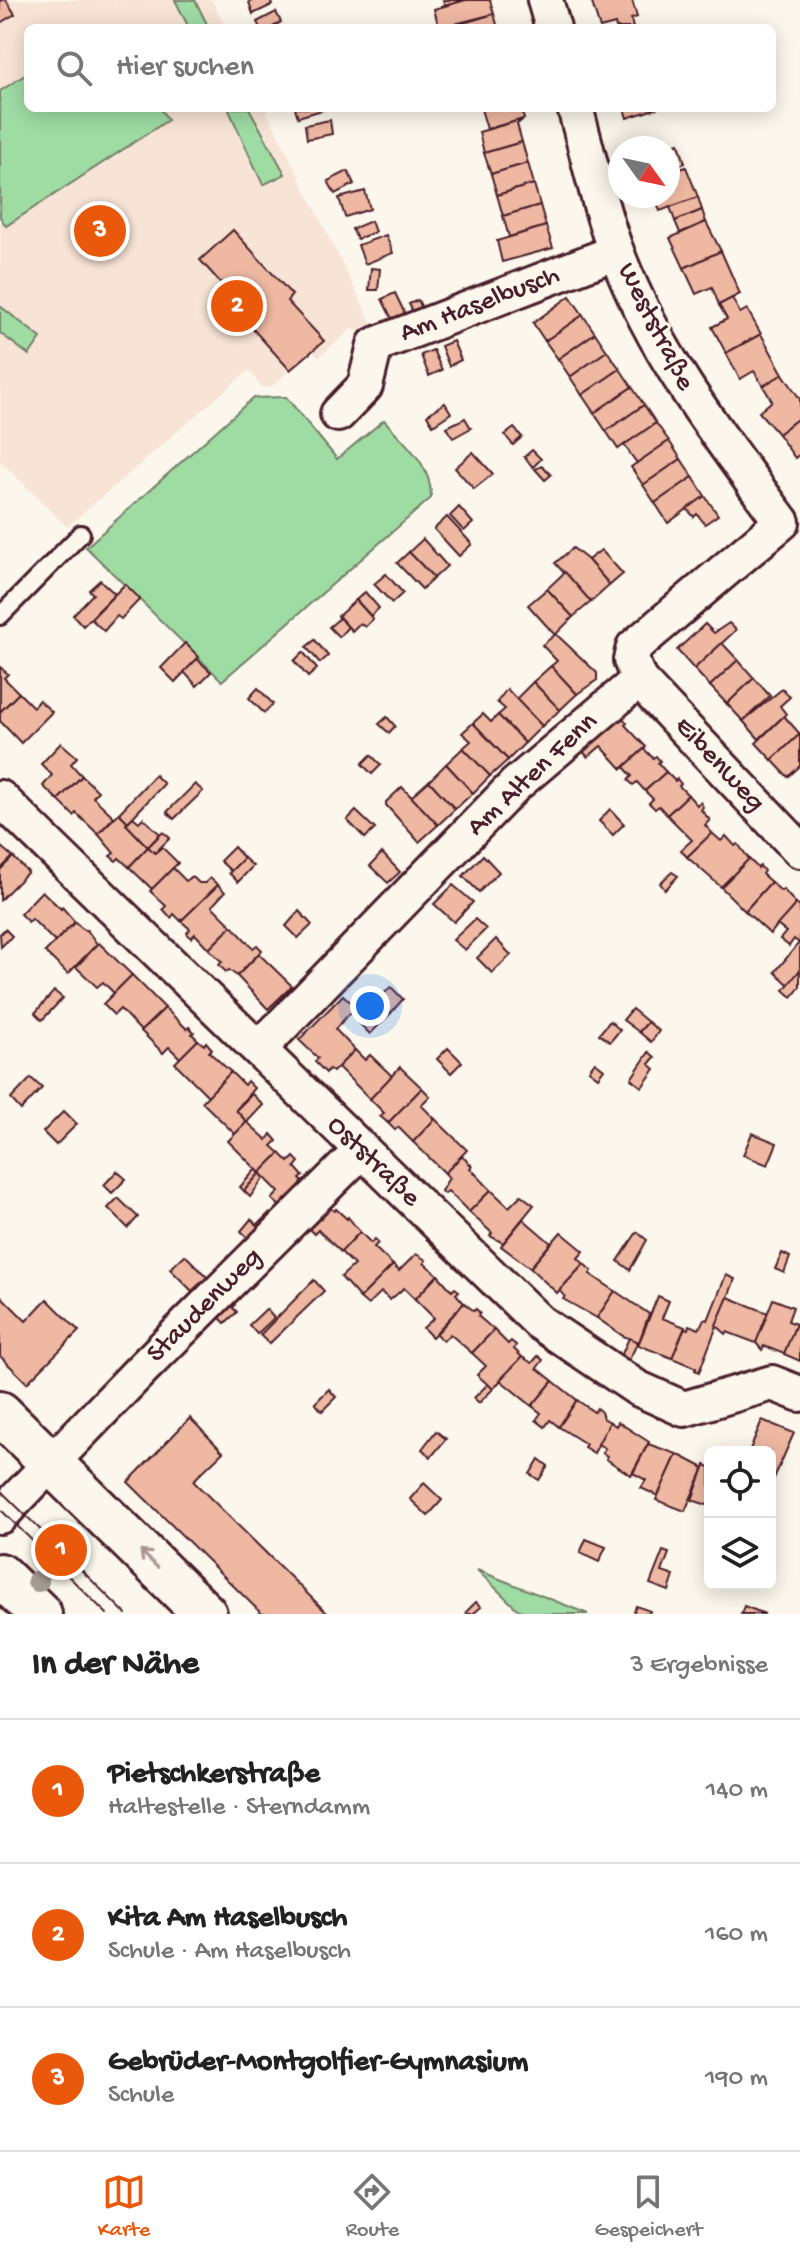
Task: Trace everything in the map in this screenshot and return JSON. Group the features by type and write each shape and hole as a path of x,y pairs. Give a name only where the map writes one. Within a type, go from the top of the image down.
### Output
{"street":[{"path":"545,0 552,24"},
{"name":"Weststraße","path":"576,112 616,252 646,322 699,411 791,521"},
{"name":"Am Haselbusch","path":"338,414 365,386 375,345 616,252"},
{"path":"639,680 631,660 634,647 791,521"},
{"name":"Eibenweg","path":"639,680 800,850"},
{"name":"Am Alten Fenn","path":"259,1049 515,785 639,680"},
{"name":"Oststraße","path":"0,798 539,1322 637,1388 684,1409 772,1383 800,1394"},
{"name":"Staudenweg","path":"0,1516 361,1151"},
{"path":"0,1413 205,1614"},
{"path":"0,1575 40,1614"}],"lane":[{"path":"0,616 81,534"}],"shaded area":[{"path":"0,0 212,0 224,24 24,24 24,112 267,112 376,332 368,334 351,329 319,357 312,351 271,387 261,387 249,370 67,527 0,461"}],"green space":[{"path":"175,0 195,0 207,24 187,24"},
{"path":"24,76 24,112 163,112 168,120 6,226 0,217 0,91"},
{"path":"230,112 251,112 285,174 263,185"},
{"path":"0,306 41,338 29,355 0,333"},
{"path":"286,397 337,459 384,420 422,465 431,498 222,681 86,547 253,398"},
{"path":"477,1570 588,1614 529,1614 517,1609"}],"building":[{"path":"0,0 6,0 15,14 0,23"},
{"path":"270,0 272,5 253,14 249,2"},
{"path":"443,0 466,0 445,6"},
{"path":"466,0 490,0 494,14 455,24 438,24 434,9"},
{"path":"591,0 632,0 637,17 631,19 632,24 599,24"},
{"path":"276,12 281,22 258,24"},
{"path":"494,14 497,24 460,24"},
{"path":"296,112 315,112 298,117"},
{"path":"482,112 522,112 524,119 487,129"},
{"path":"625,112 646,112 627,118"},
{"path":"524,119 517,124 522,142 484,153 479,132"},
{"path":"330,120 332,134 307,139 305,125"},
{"path":"522,142 528,163 491,174 484,153"},
{"path":"680,146 685,163 680,165"},
{"path":"528,163 534,184 497,195 491,174"},
{"path":"686,167 698,197 680,204 680,169"},
{"path":"348,171 354,184 335,194 328,181"},
{"path":"534,184 540,205 503,216 497,195"},
{"path":"365,191 370,209 345,217 339,198"},
{"path":"698,197 702,210 675,221 670,208 680,208 680,203"},
{"path":"540,205 546,226 509,237 503,216"},
{"path":"702,210 706,222 680,233 675,221"},
{"path":"371,221 375,232 357,239 352,229"},
{"path":"706,222 721,251 684,268 670,238"},
{"path":"546,226 553,248 502,262 497,241"},
{"path":"233,230 292,295 287,301 324,341 290,370 242,317 247,312 200,260"},
{"path":"386,235 393,253 365,264 358,245"},
{"path":"721,251 740,294 719,305 712,287 696,294 684,268"},
{"path":"371,268 380,269 378,290 369,290"},
{"path":"395,293 406,316 393,321 382,299"},
{"path":"570,296 583,315 545,341 533,323"},
{"path":"732,298 740,313 747,309 761,334 726,353 712,327 727,319 719,305"},
{"path":"418,300 423,310 414,314 409,304"},
{"path":"583,315 595,333 558,359 545,341"},
{"path":"595,333 607,351 570,377 558,359"},
{"path":"761,334 783,374 763,386 754,371 740,379 726,353"},
{"path":"453,341 461,360 449,366 441,346"},
{"path":"433,350 442,370 429,376 421,355"},
{"path":"607,351 620,369 582,395 570,377"},
{"path":"620,369 632,387 594,413 582,395"},
{"path":"783,374 800,399 800,417 778,434 759,412 772,401 763,386"},
{"path":"632,387 644,405 606,431 594,413"},
{"path":"445,403 451,413 433,425 427,415"},
{"path":"644,405 656,423 618,449 606,431"},
{"path":"800,417 800,454 795,458 778,434"},
{"path":"465,418 471,428 453,438 447,427"},
{"path":"656,423 669,441 637,463 624,445"},
{"path":"514,428 522,437 513,445 505,435"},
{"path":"669,441 681,459 643,485 631,467"},
{"path":"532,450 541,459 533,467 524,457"},
{"path":"473,452 493,474 474,489 455,468"},
{"path":"681,459 693,477 655,503 643,485"},
{"path":"542,466 551,475 545,480 535,469"},
{"path":"693,477 705,496 668,523 655,503"},
{"path":"705,496 718,515 705,524 697,514 694,517 687,509"},
{"path":"459,507 473,523 464,531 450,516"},
{"path":"447,517 472,544 459,556 434,529"},
{"path":"423,539 447,566 434,578 409,552"},
{"path":"573,548 610,585 591,602 555,563"},
{"path":"601,550 623,574 610,585 588,560"},
{"path":"409,552 434,578 422,589 397,563"},
{"path":"565,572 591,602 573,617 547,589"},
{"path":"386,574 403,593 392,603 374,584"},
{"path":"100,580 115,594 83,626 73,615 93,594 89,590"},
{"path":"125,584 140,599 121,619 117,616 104,631 91,619"},
{"path":"547,589 573,617 555,635 528,605"},
{"path":"365,592 379,608 371,616 356,600"},
{"path":"356,600 373,619 365,627 360,623 352,631 338,616"},
{"path":"340,618 348,627 339,637 329,627"},
{"path":"729,623 736,630 694,669 677,650 705,624 714,633"},
{"path":"556,634 597,673 597,680 577,694 551,666 557,661 542,645"},
{"path":"315,640 328,656 320,663 306,647"},
{"path":"185,643 199,657 175,682 161,668"},
{"path":"722,643 738,660 710,686 694,669"},
{"path":"303,652 317,669 308,677 294,661"},
{"path":"197,659 211,672 197,686 184,672"},
{"path":"738,660 754,678 727,704 710,686"},
{"path":"551,666 577,694 560,710 533,682"},
{"path":"0,667 8,674 4,678 19,693 0,712"},
{"path":"754,678 770,696 743,721 727,704"},
{"path":"533,682 560,710 542,726 516,699"},
{"path":"258,688 273,704 264,713 249,698"},
{"path":"507,689 542,726 525,743 498,715 505,709 497,702"},
{"path":"782,689 790,697 780,706 786,714 759,739 743,721"},
{"path":"19,693 33,707 39,700 52,712 21,743 0,721 0,712"},
{"path":"483,714 491,722 498,715 525,743 508,760 473,723"},
{"path":"617,715 646,747 622,769 601,746 588,757 579,747"},
{"path":"784,716 800,734 772,760 756,743"},
{"path":"387,717 395,726 389,733 379,724"},
{"path":"473,723 508,760 490,776 463,748 471,741 462,733"},
{"path":"800,734 800,766 788,777 772,760"},
{"path":"61,743 77,757 71,764 82,776 58,800 43,786 52,775 41,764"},
{"path":"463,748 490,776 473,793 446,764"},
{"path":"644,749 653,758 656,756 666,772 645,791 637,782 633,785 628,780 632,776 624,767"},
{"path":"371,755 381,765 372,774 362,764"},
{"path":"446,764 473,793 455,809 429,781"},
{"path":"666,772 675,781 677,779 688,795 667,815 659,806 655,809 649,803 653,799 645,791"},
{"path":"155,775 164,784 128,822 119,813"},
{"path":"82,776 98,791 93,797 114,817 98,834 58,800"},
{"path":"429,781 455,809 438,825 411,797"},
{"path":"195,784 203,791 174,819 167,812"},
{"path":"402,787 438,825 419,842 386,805"},
{"path":"688,795 697,805 700,802 701,810 710,820 705,825 712,833 687,857 681,850 692,840 667,815"},
{"path":"610,809 624,824 613,835 599,821"},
{"path":"356,811 375,829 365,838 347,820"},
{"path":"119,813 148,847 129,867 119,858 116,861 110,856 114,853 98,834"},
{"path":"133,817 139,822 143,818 160,834 148,847 126,824"},
{"path":"163,832 170,838 155,853 148,847"},
{"path":"712,833 721,841 726,836 735,846 738,844 749,859 721,887 687,857"},
{"path":"0,846 13,857 0,870"},
{"path":"148,847 155,853 162,847 178,863 152,889 129,867"},
{"path":"234,847 244,858 231,871 220,861"},
{"path":"382,853 400,872 388,883 370,866"},
{"path":"483,855 499,872 479,892 463,876"},
{"path":"13,857 28,872 0,900 0,870"},
{"path":"244,858 253,866 238,882 229,873"},
{"path":"749,859 758,868 760,866 764,871 762,874 771,882 745,911 721,887"},
{"path":"173,868 186,881 192,876 199,883 205,883 210,878 218,885 181,921 174,914 171,918 163,909 166,906 150,891"},
{"path":"672,872 678,876 665,890 660,883"},
{"path":"771,882 781,891 783,889 796,904 770,934 745,911"},
{"path":"218,885 225,892 212,906 232,926 209,949 195,934 191,938 187,933 190,929 181,921"},
{"path":"453,885 473,902 454,922 434,904"},
{"path":"42,891 75,922 55,942 32,919 28,922 20,914"},
{"path":"796,904 800,907 800,970 789,985 775,972 799,943 794,939 789,946 780,939 786,932 777,925"},
{"path":"299,911 312,925 298,938 286,926"},
{"path":"475,919 486,929 465,950 453,940"},
{"path":"75,922 87,930 97,944 68,974 45,952"},
{"path":"232,926 253,948 257,945 262,950 237,976 229,970 226,972 219,965 222,962 209,949"},
{"path":"5,929 12,936 1,947 0,934"},
{"path":"496,939 511,955 492,973 477,958"},
{"path":"99,943 132,975 114,993 103,982 97,987 76,967"},
{"path":"259,954 292,986 268,1009 237,976"},
{"path":"800,970 800,987 792,997 784,990"},
{"path":"132,975 165,1008 141,1031 120,1009 114,1015 103,1004"},
{"path":"391,987 403,999 391,1013 377,1000"},
{"path":"54,991 63,998 42,1020 35,1013"},
{"path":"343,995 356,1007 335,1029 355,1050 333,1072 329,1069 326,1073 315,1062 318,1058 299,1040"},
{"path":"377,1000 391,1013 370,1034 357,1021"},
{"path":"165,1008 187,1029 189,1027 198,1040 180,1058 169,1047 163,1053 141,1031"},
{"path":"632,1009 648,1022 639,1032 623,1020"},
{"path":"610,1021 620,1030 610,1042 599,1034"},
{"path":"648,1022 659,1031 651,1042 639,1032"},
{"path":"198,1040 204,1045 206,1042 212,1049 209,1052 231,1072 208,1096 175,1063"},
{"path":"448,1048 462,1062 451,1073 437,1059"},
{"path":"355,1050 365,1060 370,1055 392,1076 370,1099 338,1067"},
{"path":"649,1052 655,1057 649,1064 655,1069 642,1087 631,1079"},
{"path":"595,1062 604,1069 598,1077 589,1070"},
{"path":"400,1067 422,1088 388,1123 380,1116 384,1113 370,1099"},
{"path":"231,1072 244,1085 247,1081 254,1088 236,1110 247,1122 235,1134 202,1102"},
{"path":"31,1078 42,1088 21,1110 11,1099"},
{"path":"422,1088 430,1096 421,1105 435,1119 413,1142 398,1127 395,1130 388,1123"},
{"path":"252,1094 263,1105 247,1122 236,1110"},
{"path":"64,1111 77,1124 56,1145 43,1132"},
{"path":"435,1119 467,1150 445,1173 413,1142"},
{"path":"247,1122 267,1140 271,1134 277,1141 272,1146 280,1153 260,1173 228,1141"},
{"path":"752,1133 777,1143 768,1165 743,1155"},
{"path":"280,1153 289,1162 294,1157 299,1162 295,1167 303,1176 300,1179 309,1188 284,1210 272,1199 279,1192 260,1173"},
{"path":"462,1156 491,1190 469,1212 448,1191 444,1194 441,1191 449,1178 445,1173"},
{"path":"256,1169 260,1173 244,1191 240,1187"},
{"path":"117,1171 126,1179 112,1193 104,1185"},
{"path":"260,1173 264,1178 250,1197 244,1191"},
{"path":"491,1190 509,1207 521,1195 534,1205 503,1243 490,1236 492,1233 469,1212"},
{"path":"118,1198 138,1217 128,1228 108,1208"},
{"path":"325,1204 348,1217 360,1232 341,1252 318,1230 314,1234 306,1226"},
{"path":"269,1213 276,1219 253,1243 241,1231 251,1219 257,1225"},
{"path":"523,1219 551,1243 530,1268 501,1246"},
{"path":"360,1232 371,1243 375,1239 378,1243 374,1247 393,1265 360,1298 341,1277 354,1265 341,1252"},
{"path":"561,1232 584,1251 578,1258 584,1264 557,1293 530,1268"},
{"path":"637,1232 647,1240 630,1270 618,1261"},
{"path":"782,1253 790,1257 784,1273 775,1269"},
{"path":"416,1254 426,1260 424,1263 438,1275 415,1299 404,1288 390,1300 381,1292 368,1305 360,1298 393,1265 399,1271"},
{"path":"185,1255 207,1277 192,1291 170,1269"},
{"path":"584,1264 592,1271 590,1274 615,1291 597,1318 563,1299 565,1296 559,1291"},
{"path":"438,1275 452,1291 455,1288 459,1291 456,1294 464,1303 432,1337 423,1328 434,1318 415,1299"},
{"path":"726,1275 735,1279 699,1372 672,1358 684,1328 688,1329 689,1325 699,1329 704,1319 708,1320"},
{"path":"314,1280 324,1291 269,1344 260,1335"},
{"path":"615,1291 649,1314 639,1342 623,1336 597,1318"},
{"path":"0,1295 26,1321 47,1299 79,1331 27,1383 0,1356"},
{"path":"658,1296 669,1301 662,1318 685,1327 672,1358 638,1345"},
{"path":"728,1297 768,1313 756,1343 726,1334 716,1325"},
{"path":"773,1299 793,1307 788,1321 796,1324 784,1354 764,1346 762,1350 756,1343"},
{"path":"232,1301 237,1312 225,1323 218,1316"},
{"path":"464,1303 474,1311 476,1309 480,1313 478,1316 494,1330 472,1353 450,1334 443,1341 436,1334"},
{"path":"266,1309 274,1318 257,1334 249,1325"},
{"path":"796,1324 800,1326 800,1361 784,1354"},
{"path":"494,1330 508,1344 511,1341 516,1345 514,1349 522,1357 493,1389 477,1375 486,1366 472,1353"},
{"path":"629,1338 638,1342 628,1362 620,1358"},
{"path":"538,1356 543,1360 537,1368 553,1381 532,1406 500,1380 522,1357 532,1363"},
{"path":"553,1381 577,1400 559,1427 550,1420 545,1427 536,1420 541,1413 532,1406"},
{"path":"488,1384 493,1389 479,1403 474,1398"},
{"path":"329,1389 336,1397 322,1411 315,1403"},
{"path":"577,1400 594,1412 597,1408 603,1418 610,1422 594,1453 584,1447 586,1444 559,1427"},
{"path":"190,1418 223,1452 193,1481 328,1614 262,1614 128,1482"},
{"path":"762,1420 794,1433 776,1474 776,1446 751,1446"},
{"path":"610,1422 616,1426 618,1422 649,1442 631,1475 606,1459 607,1456 602,1453 605,1448 598,1444"},
{"path":"436,1431 446,1439 431,1457 422,1449"},
{"path":"648,1444 677,1454 658,1496 641,1488 646,1480 633,1473"},
{"path":"677,1454 704,1468 685,1511 656,1500"},
{"path":"539,1459 548,1466 539,1480 530,1474"},
{"path":"704,1468 704,1504 692,1500"},
{"path":"424,1483 442,1500 428,1516 410,1499"},
{"path":"586,1539 606,1547 599,1562 580,1553"},
{"path":"663,1551 669,1553 662,1572 674,1576 669,1591 650,1584"},
{"path":"476,1602 481,1607 468,1614 466,1612"},
{"path":"636,1606 650,1611 649,1614 633,1614"},
{"path":"744,1606 765,1614 741,1614"}],"tram line":[{"path":"0,1490 126,1614"},
{"path":"0,1509 107,1614"}],"place":[{"name":"Gebrüder-Montgolfier-Gymnasium","path":"100,231"},
{"name":"Kita Am Haselbusch","path":"237,306"},
{"name":"Pietschkerstraße","path":"61,1550"}]}
